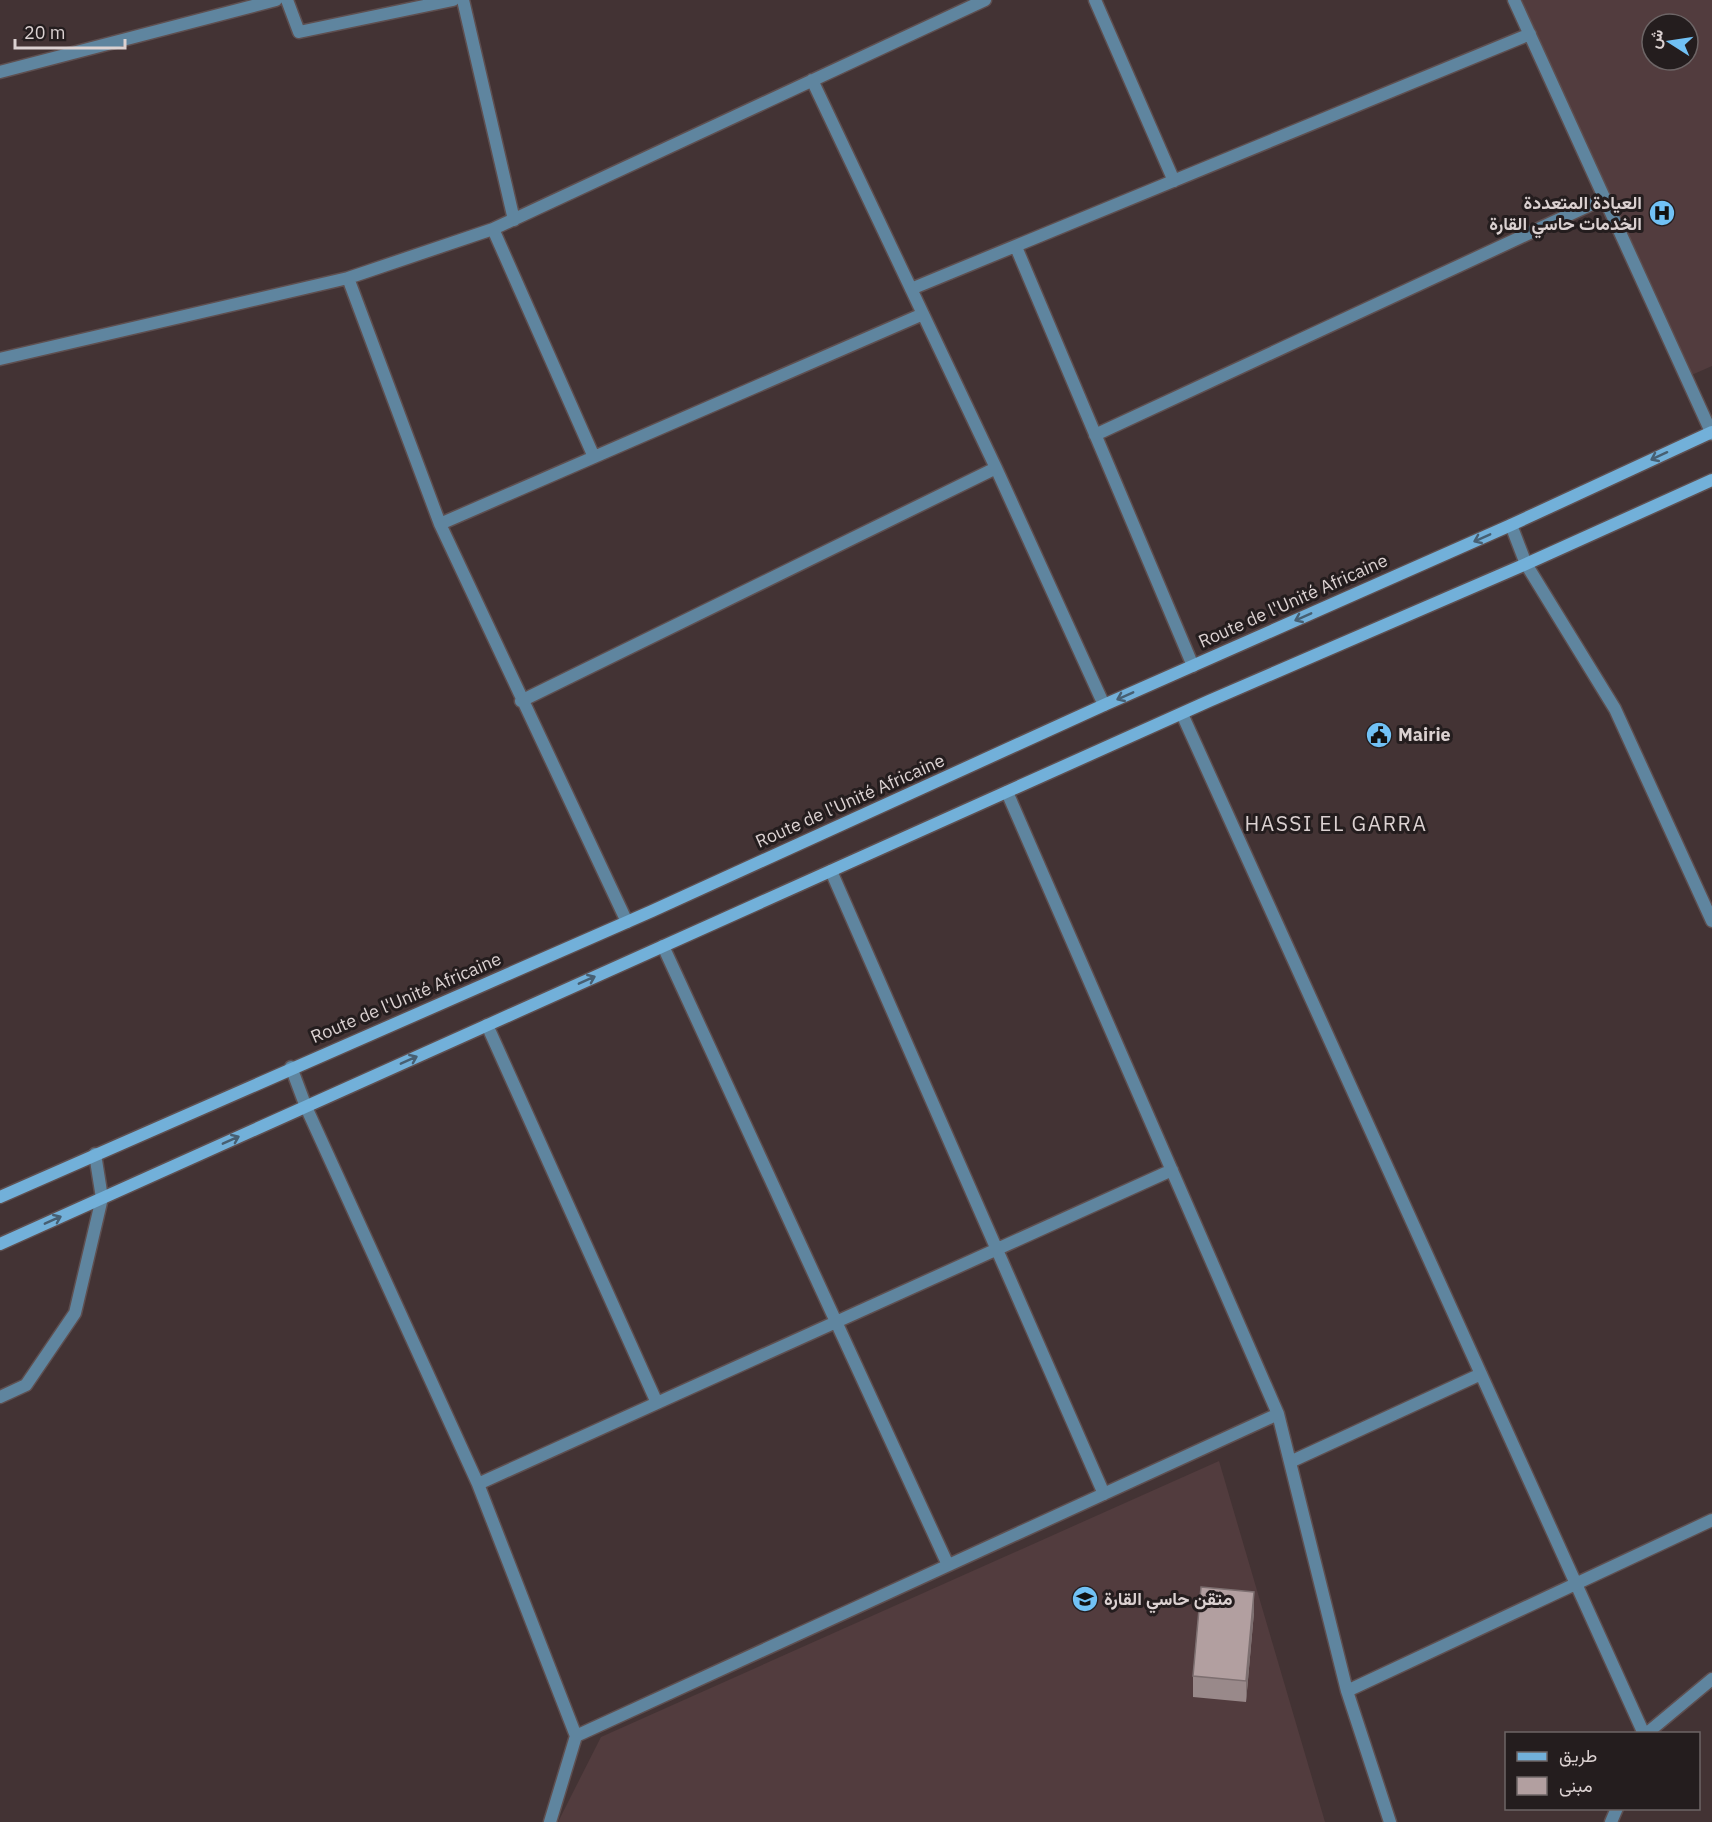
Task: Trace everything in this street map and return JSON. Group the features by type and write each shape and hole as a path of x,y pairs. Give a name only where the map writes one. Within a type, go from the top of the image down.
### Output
{"main road":[{"name":"Route de l'Unité Africaine","path":"0,1197 291,1067 627,922 1104,705 1512,525 1712,433"},
{"path":"0,1244 1007,792 1712,480"}],"street":[{"path":"0,72 276,0"},
{"path":"287,0 299,32 453,0"},
{"path":"463,0 514,220"},
{"path":"0,359 348,278 493,230 985,0"},
{"path":"1095,0 1174,181"},
{"path":"1514,0 1712,433"},
{"path":"911,289 1530,34"},
{"path":"813,80 996,468 1104,705"},
{"path":"1095,435 1605,198"},
{"path":"493,230 594,457"},
{"path":"1016,247 1192,666"},
{"path":"348,278 440,524 521,701 627,922"},
{"path":"440,524 923,314"},
{"path":"521,701 996,468"},
{"path":"1512,525 1526,564 1615,709 1712,921"},
{"path":"1182,714 1644,1732"},
{"path":"1007,792 1278,1414 1347,1690 1390,1822"},
{"path":"831,871 1104,1494"},
{"path":"663,946 948,1565"},
{"path":"487,1025 657,1403"},
{"path":"291,1067 306,1107 478,1484 576,1736 549,1822"},
{"path":"0,1397 26,1385 75,1313 102,1198 95,1154"},
{"path":"478,1484 1172,1170"},
{"path":"1290,1462 1481,1374"},
{"path":"576,1736 1278,1414"},
{"path":"1347,1690 1575,1582 1712,1521"},
{"path":"1647,1732 1712,1679"}],"shaded area":[{"name":"العيادة المتعددة الخدمات حاسي القارة","path":"1514,0 1712,0 1712,366 1687,377"},
{"name":"متقن حاسي القارة","path":"1219,1461 1325,1822 558,1822 601,1737"}],"building":[{"path":"1201,1587 1254,1592 1246,1681 1193,1676"}],"place":[{"name":"العيادة المتعددة الخدمات حاسي القارة","path":"1662,213"},
{"name":"Mairie","path":"1379,735"},
{"name":"متقن حاسي القارة","path":"1085,1599"}],"district":[{"name":"HASSI EL GARRA","path":"1336,824"}]}
